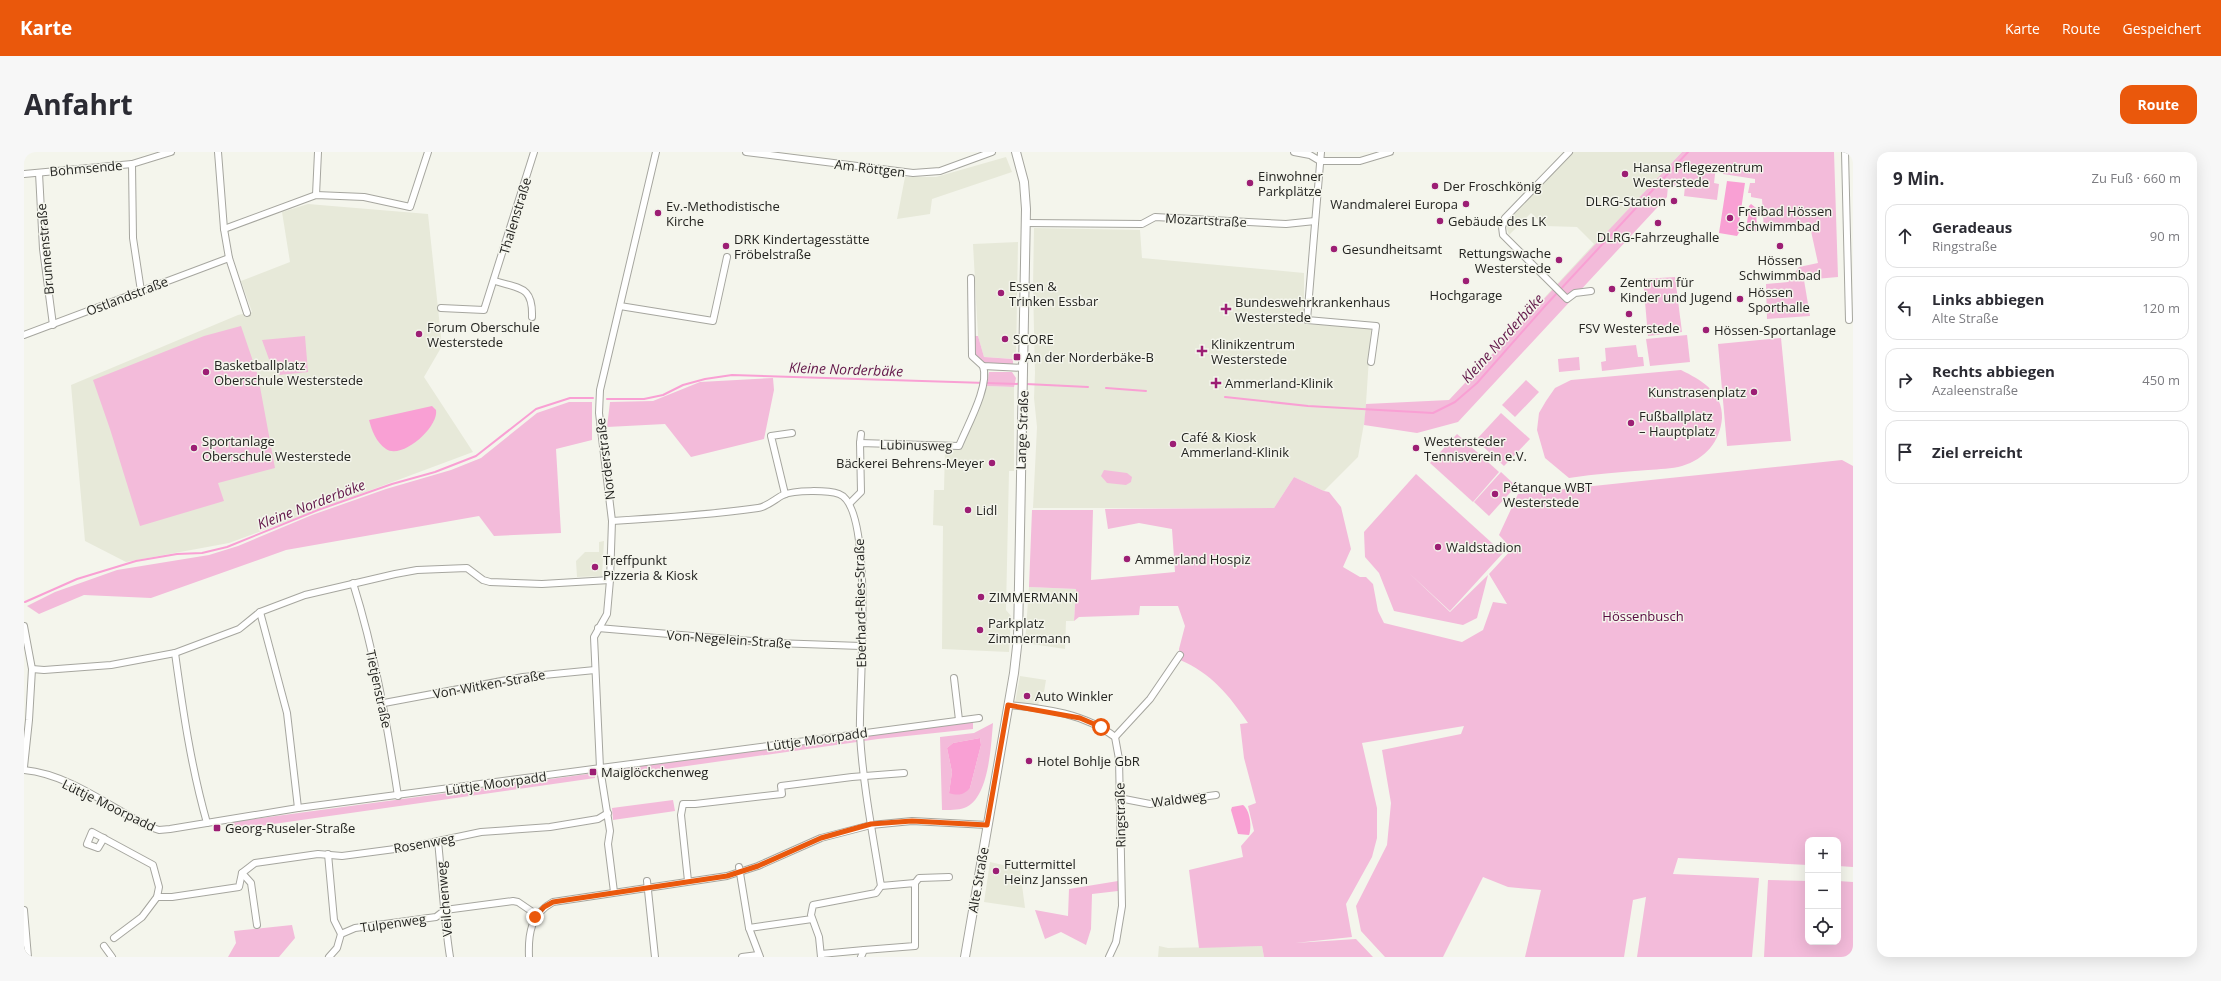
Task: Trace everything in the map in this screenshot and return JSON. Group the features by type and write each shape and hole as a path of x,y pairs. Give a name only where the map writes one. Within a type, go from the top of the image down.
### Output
{"street":[{"name":"Bohmsende","path":"24,174 132,164 171,152"},
{"path":"218,152 224,229 230,258 247,314"},
{"path":"316,195 318,152"},
{"path":"224,229 316,195 364,197 410,207 428,152"},
{"name":"Thalenstraße","path":"441,308 484,310 495,281 534,152"},
{"name":"Norderstraße","path":"600,768 594,637 607,614 612,521 599,407 600,390 656,152"},
{"name":"Am Röttgen","path":"746,152 904,173 924,173 952,167 992,152"},
{"path":"801,160 802,152"},
{"name":"Lange Straße","path":"1008,707 1018,638 1024,388 1026,194 1016,152"},
{"path":"1294,152 1310,155 1320,161 1360,161 1390,152"},
{"path":"1321,152 1307,320 1376,326 1371,362"},
{"path":"1569,152 1505,218 1502,227 1503,235 1567,299 1576,293 1591,291"},
{"path":"1845,152 1849,320"},
{"path":"132,164 133,238 141,291"},
{"name":"Brunnenstraße","path":"39,173 43,249 53,325"},
{"path":"1846,182 1853,183"},
{"name":"Mozartstraße","path":"1026,223 1142,224 1155,218 1286,224 1315,222"},
{"path":"620,306 713,321 727,257"},
{"name":"Ostlandstraße","path":"24,336 230,258"},
{"path":"970,278 972,356 983,366 1024,371"},
{"path":"495,281 523,290 530,295 532,302 532,317"},
{"name":"Lubinusweg","path":"860,443 959,446 981,390 984,376 983,366"},
{"path":"785,494 771,436 792,433"},
{"name":"Lubinusweg","path":"850,503 861,492 861,434"},
{"path":"612,521 690,516 760,508 785,494 828,491 841,495 850,503"},
{"name":"Eberhard-Ries-Straße","path":"850,503 860,540 863,605 860,734 871,824 881,886"},
{"path":"32,669 44,670 110,664 176,653 239,629 260,612 305,595 353,583 417,570 467,568 483,580 490,582 542,584 610,580"},
{"name":"Tietjenstraße","path":"353,583 369,636 384,703 398,796"},
{"path":"260,612 287,713 298,808"},
{"path":"24,626 32,669 29,720 24,766"},
{"name":"Von-Negelein-Straße","path":"598,628 775,643 861,646"},
{"path":"176,653 186,732 194,778 207,823"},
{"path":"1008,707 1080,718 1101,727 1115,737 1150,699 1180,655"},
{"name":"Von-Witken-Straße","path":"384,703 523,677 595,670"},
{"path":"954,678 959,720"},
{"name":"Alte Straße","path":"965,957 1008,707"},
{"name":"Lüttje Moorpadd","path":"24,770 52,777 78,788 147,826 159,830 298,808 398,796 979,718"},
{"name":"Ringstraße","path":"1109,957 1116,942 1122,906 1119,759 1115,737"},
{"path":"600,768 608,813 610,831 608,844 614,892"},
{"path":"688,881 681,815 683,804 695,804 782,794 781,786 904,773"},
{"name":"Waldweg","path":"1119,798 1150,804 1216,794"},
{"name":"Rosenweg","path":"157,897 172,897 239,887 242,873 255,863 318,854 342,856 438,841 481,832 571,824 598,819 608,813"},
{"path":"530,957 528,938 530,928 544,907 553,902 614,892 648,884 688,881 740,870 821,838 871,824 912,821 987,825"},
{"path":"104,838 153,864 159,887 157,897 142,916 114,938"},
{"name":"Veilchenweg","path":"438,841 445,910 445,926 450,957"},
{"path":"328,854 334,920 341,934 337,948 329,957"},
{"path":"740,870 749,928 759,956 742,957"},
{"path":"242,873 251,884 257,925"},
{"path":"915,883 881,886 876,893 813,905 812,919 819,937 821,956 832,953 915,946 915,883 919,878 949,877"},
{"path":"648,884 655,957"},
{"name":"Tulpenweg","path":"341,934 355,928 436,917 445,910 513,901 518,902 538,915"},
{"path":"24,910 28,955"},
{"path":"749,928 812,919"},
{"path":"104,946 112,957"},
{"path":"862,957 864,950"}],"shaded area":[{"path":"1572,152 1682,152 1449,401 1594,244 1577,227 1545,226 1531,213 1509,235 1506,226 1512,215"},
{"path":"1006,157 1012,172 932,199 930,214 897,219 905,177 936,177"},
{"name":"Freibad Hössen Schwimmbad","path":"1727,181 1745,183 1738,230 1740,231 1737,236 1719,233"},
{"path":"308,204 428,214 442,346 424,377 473,452 229,543 126,562 85,541 71,385 238,315 252,312 241,281 290,262 282,212"},
{"path":"1751,204 1756,208 1757,231 1746,232 1749,206"},
{"name":"Klinikzentrum Westerstede","path":"1034,228 1140,230 1142,258 1304,273 1304,324 1371,328 1365,418 1358,457 1324,491 1294,477 1274,508 1033,508 1037,427 1034,398"},
{"path":"1018,242 1016,359 984,357 978,336 973,244"},
{"path":"987,386 1014,387 1014,471 1009,471 1006,610 1011,616 1009,652 942,649 943,526 933,525 934,490 944,490 945,449 962,449"},
{"path":"432,406 436,410 432,425 418,440 401,450 393,451 386,449 375,436 369,420"},
{"path":"604,541 602,576 577,577 576,561 585,552 599,552 599,542"},
{"path":"1029,587 1076,589 1074,621 1066,621 1065,649 1025,643"},
{"path":"1020,676 1046,680 1044,692 1040,692 1038,707 1015,703"},
{"path":"980,738 981,745 970,788 961,794 949,793 952,772 947,748 953,743"},
{"path":"1243,805 1250,819 1249,835 1238,834 1231,810 1232,807"},
{"path":"990,862 1020,869 1025,908 984,902"},
{"path":"1159,946 1168,948 1262,946 1264,957 1158,957"}],"green space":[{"path":"1682,152 1834,152 1838,277 1804,280 1810,316 1767,319 1766,284 1788,282 1799,267 1818,263 1809,222 1764,231 1762,199 1751,197 1751,193 1748,193 1750,183 1755,183 1755,179 1723,174 1723,167 1716,166 1714,183 1719,184 1717,200 1684,196 1685,186 1668,186 1667,197 1458,422 1417,433 1364,425 1366,404 1449,400"},
{"path":"1675,277 1682,332 1648,336 1643,279"},
{"name":"Sportanlage Oberschule Westerstede","path":"241,326 258,376 275,468 218,483 224,501 140,526 93,380 204,336"},
{"path":"1687,335 1690,362 1650,366 1646,339"},
{"path":"305,336 308,372 279,375 270,362 262,340"},
{"path":"975,336 978,336 984,357 1013,359 1013,365 984,363 975,354"},
{"name":"Kunstrasenplatz","path":"1781,338 1791,441 1727,446 1718,344"},
{"path":"1636,345 1638,357 1643,357 1644,366 1602,371 1601,362 1606,361 1605,348"},
{"path":"1579,357 1580,370 1559,372 1558,359"},
{"path":"1681,370 1696,378 1709,388 1719,401 1721,409 1721,427 1715,442 1698,459 1674,468 1608,473 1569,478 1545,458 1537,430 1539,413 1555,388 1571,380"},
{"path":"989,372 1012,372 1016,378 1014,387 987,386"},
{"path":"773,378 774,390 764,439 691,457 665,424 607,427 610,402 653,401 700,382"},
{"path":"1526,380 1539,392 1515,417 1502,405"},
{"path":"569,402 592,402 592,440 556,449 561,533 494,536 479,516 286,550 151,598 84,595 39,614 27,606 55,592 117,570 209,555 238,546 312,515 386,489 451,470 481,458 537,413"},
{"path":"1501,413 1530,439 1504,466 1476,440"},
{"path":"1457,434 1499,472 1473,502 1430,463"},
{"name":"Hössenbusch","path":"1842,460 1853,466 1853,867 1841,866 1841,837 1805,837 1805,865 1678,858 1673,874 1759,878 1752,957 1637,957 1646,897 1633,900 1624,957 1525,957 1541,890 1508,887 1483,877 1443,957 1385,957 1361,931 1356,906 1387,845 1391,803 1382,750 1461,734 1464,726 1362,743 1377,808 1377,838 1372,857 1346,904 1352,937 1295,943 1356,939 1373,957 1264,957 1262,946 1199,948 1189,870 1243,857 1241,846 1254,831 1248,806 1256,803 1244,758 1240,724 1248,723 1234,703 1210,678 1191,665 1180,660 1179,649 1185,626 1178,606 1140,606 1139,615 1079,617 1074,621 1076,589 1029,587 1032,510 1093,510 1091,580 1175,572 1172,529 1139,523 1108,529 1105,509 1274,508 1294,477 1329,492 1341,507 1351,549 1343,567 1360,577 1366,577 1373,584 1378,611 1384,623 1462,642 1483,630 1493,602 1507,604 1489,574 1512,549 1499,535 1518,494"},
{"path":"1104,470 1127,473 1132,477 1131,482 1126,485 1107,483 1101,476"},
{"name":"Pétanque WBT Westerstede","path":"1501,472 1516,486 1489,516 1474,502"},
{"name":"Waldstadion","path":"1416,474 1503,553 1450,611 1409,573 1450,612 1488,575 1477,618 1463,625 1394,611 1379,573 1365,557 1364,532"},
{"path":"973,720 973,729 878,739 609,777 613,770"},
{"path":"993,723 990,757 984,783 979,794 972,803 962,809 942,810 940,737 974,733","holes":["980,738 981,745 970,788 949,793 952,772 947,748 953,743"]},
{"path":"595,773 595,778 231,830 232,822"},
{"path":"673,800 675,811 613,820 612,808"},
{"path":"1768,880 1805,881 1805,945 1841,945 1841,881 1853,882 1853,957 1764,957"},
{"path":"1118,881 1118,891 1092,894 1091,929 1086,945 1061,932 1045,939 1035,910 1068,916 1069,889"},
{"path":"292,925 295,938 279,957 228,957 236,943 234,931"}],"waterway":[{"name":"Kleine Norderbäke","path":"1225,397 1308,406 1433,413 1455,402 1477,383 1545,306 1688,152"},
{"name":"Kleine Norderbäke","path":"607,399 644,399 663,395 683,385 705,379 732,375 1021,384"},
{"name":"Kleine Norderbäke","path":"1026,384 1088,387"},
{"name":"Kleine Norderbäke","path":"1106,388 1146,391"},
{"name":"Kleine Norderbäke","path":"25,602 77,579 136,561 177,554 202,553 227,547 318,510 392,484 435,472 476,456 536,409 570,398 593,398"}],"place":[{"name":"Hansa Pflegezentrum Westerstede","path":"1625,174"},
{"name":"Einwohner Parkplätze","path":"1250,183"},
{"name":"Der Froschkönig","path":"1435,186"},
{"name":"DLRG-Station","path":"1674,201"},
{"name":"Wandmalerei Europa","path":"1466,204"},
{"name":"Ev.-Methodistische Kirche","path":"658,213"},
{"name":"Freibad Hössen Schwimmbad","path":"1730,218"},
{"name":"Gebäude des LK","path":"1440,221"},
{"name":"DLRG-Fahrzeughalle","path":"1658,223"},
{"name":"DRK Kindertagesstätte Fröbelstraße","path":"726,246"},
{"name":"Hössen Schwimmbad","path":"1780,246"},
{"name":"Gesundheitsamt","path":"1334,249"},
{"name":"Rettungswache Westerstede","path":"1559,260"},
{"name":"Hochgarage","path":"1466,281"},
{"name":"Zentrum für Kinder und Jugend","path":"1612,289"},
{"name":"Essen & Trinken Essbar","path":"1001,293"},
{"name":"Hössen Sporthalle","path":"1740,299"},
{"name":"Bundeswehrkrankenhaus Westerstede","path":"1226,309"},
{"name":"FSV Westerstede","path":"1629,314"},
{"name":"Hössen-Sportanlage","path":"1706,330"},
{"name":"Forum Oberschule Westerstede","path":"419,334"},
{"name":"SCORE","path":"1005,339"},
{"name":"Klinikzentrum Westerstede","path":"1202,351"},
{"name":"An der Norderbäke-B","path":"1017,357"},
{"name":"Basketballplatz Oberschule Westerstede","path":"206,372"},
{"name":"Ammerland-Klinik","path":"1216,383"},
{"name":"Kunstrasenplatz","path":"1754,392"},
{"name":"Fußballplatz – Hauptplatz","path":"1631,423"},
{"name":"Café & Kiosk Ammerland-Klinik","path":"1173,444"},
{"name":"Sportanlage Oberschule Westerstede","path":"194,448"},
{"name":"Westersteder Tennisverein e.V.","path":"1416,448"},
{"name":"Bäckerei Behrens-Meyer","path":"992,463"},
{"name":"Pétanque WBT Westerstede","path":"1495,494"},
{"name":"Lidl","path":"968,510"},
{"name":"Waldstadion","path":"1438,547"},
{"name":"Ammerland Hospiz","path":"1127,559"},
{"name":"Treffpunkt Pizzeria & Kiosk","path":"595,567"},
{"name":"ZIMMERMANN","path":"981,597"},
{"name":"Parkplatz Zimmermann","path":"980,630"},
{"name":"Auto Winkler","path":"1027,696"},
{"name":"Hotel Bohlje GbR","path":"1029,761"},
{"name":"Maiglöckchenweg","path":"593,772"},
{"name":"Georg-Ruseler-Straße","path":"217,828"},
{"name":"Futtermittel Heinz Janssen","path":"996,871"}],"route":[{"path":"535,917 544,907 553,902 740,873 787,854 821,838 871,824 912,821 987,825 1008,705 1080,718 1101,727"}]}
